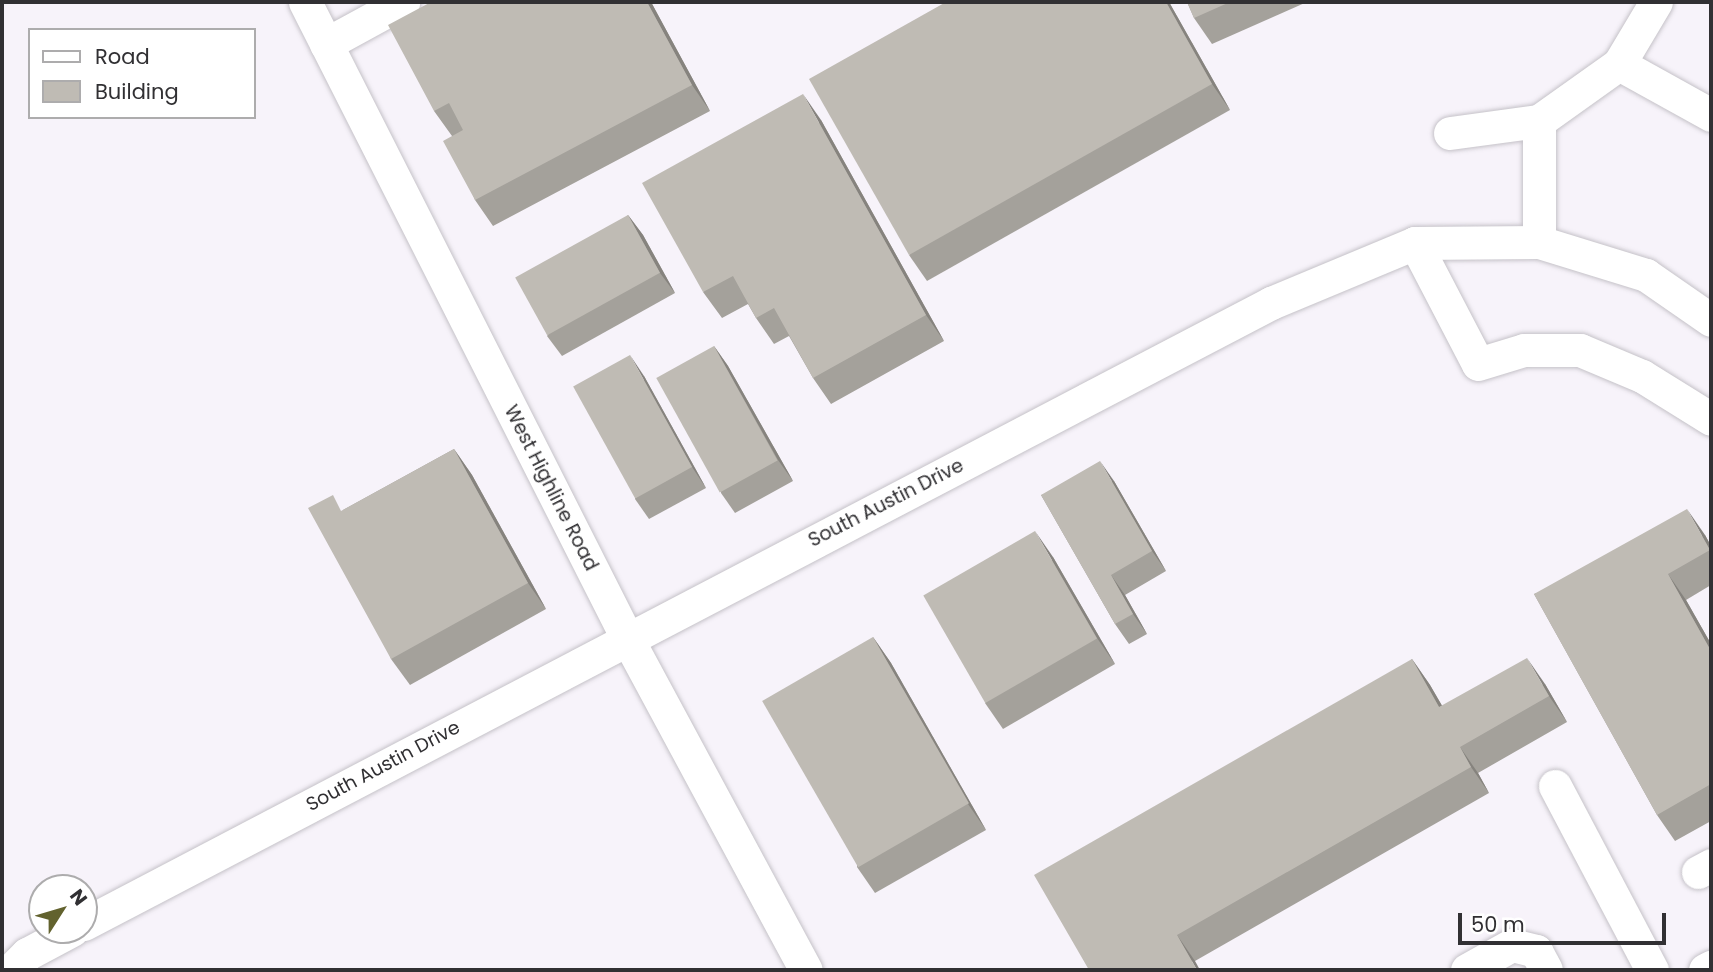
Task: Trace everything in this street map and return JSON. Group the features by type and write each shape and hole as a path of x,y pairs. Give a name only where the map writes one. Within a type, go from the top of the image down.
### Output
{"street":[{"name":"West Highline Road","path":"305,2 627,638 806,970"},
{"path":"326,44 403,2"},
{"path":"1450,133 1539,121 1619,64 1656,2"},
{"path":"1619,64 1711,115"},
{"path":"1539,121 1539,242"},
{"name":"South Austin Drive","path":"98,917 1271,303 1415,243 1539,242 1646,275 1711,320"},
{"path":"1415,243 1478,364 1524,350 1580,350 1642,376 1711,419"},
{"path":"1555,786 1652,970"},
{"path":"11,970 27,954 46,944"},
{"path":"1466,970 1512,945 1536,951 1546,970"},
{"path":"1705,970 1711,967"}],"building":[{"path":"431,2 647,2 692,85 475,200 443,141 463,130 449,103 434,111 388,25"},
{"path":"946,2 1166,2 1212,84 909,255 809,79"},
{"path":"1187,2 1230,2 1194,18"},
{"path":"803,94 926,315 813,378 774,308 756,318 733,276 703,292 642,183"},
{"path":"628,215 660,273 547,335 515,278"},
{"path":"714,346 778,461 720,493 656,378"},
{"path":"630,355 692,467 635,498 573,387"},
{"path":"454,449 528,583 391,659 308,508 333,495 341,511"},
{"path":"1100,461 1152,551 1111,575 1133,614 1115,624 1041,495"},
{"path":"1687,509 1710,550 1668,574 1711,651 1711,784 1657,815 1534,594"},
{"path":"1035,531 1097,638 985,703 923,596"},
{"path":"873,637 969,803 858,867 762,701"},
{"path":"1527,658 1549,696 1460,747 1471,767 1177,935 1197,970 1089,970 1034,875 1412,659 1439,707"}]}
